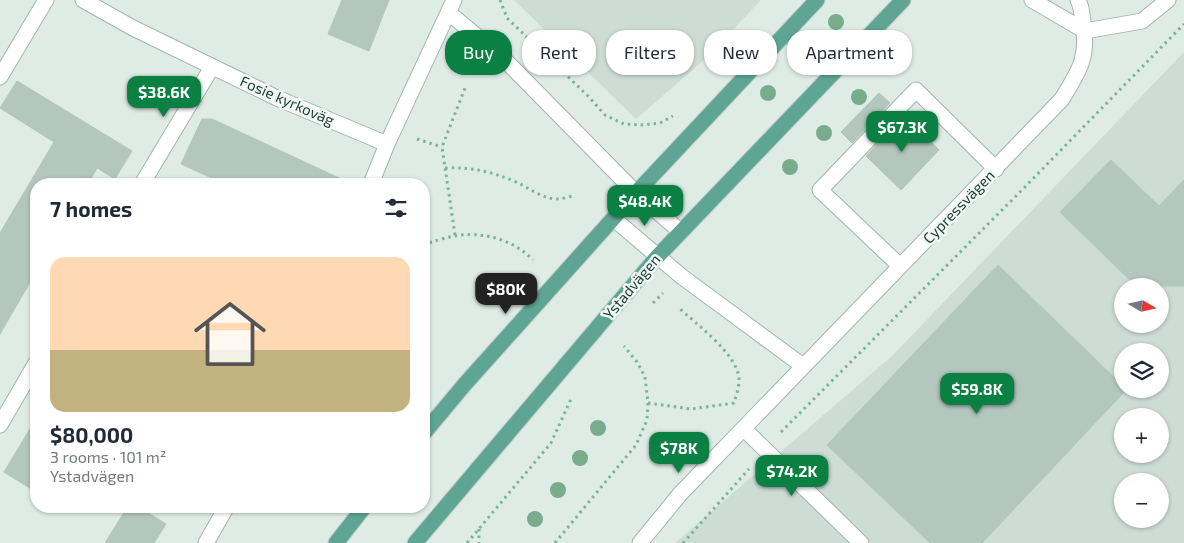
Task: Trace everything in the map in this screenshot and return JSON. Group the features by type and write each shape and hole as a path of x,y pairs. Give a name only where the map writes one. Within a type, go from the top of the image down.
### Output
{"main road":[{"path":"430,426 465,384 636,194 817,0"},
{"name":"Ystadvägen","path":"415,543 657,257 903,0"},
{"path":"336,543 360,513"}],"street":[{"path":"0,77 46,0"},
{"name":"Fosie kyrkoväg","path":"83,0 212,68 277,98 387,144"},
{"path":"1032,0 1085,31 1142,21 1168,0"},
{"name":"Cypressvägen","path":"640,543 680,494 1062,99 1080,70 1085,51 1085,31 1081,4 1078,0"},
{"path":"373,178 387,144 452,7 636,194 681,232"},
{"path":"146,178 212,68"},
{"path":"900,266 820,190 916,90 996,169"},
{"path":"614,219 657,257 803,366"},
{"path":"0,425 30,374"},
{"path":"744,429 861,543"},
{"path":"206,543 223,513"}],"path":[{"path":"500,0 507,18 588,96 605,115 624,124 644,126 660,123 674,115"},
{"path":"683,543 765,450 1184,24"},
{"path":"455,235 442,147 465,88"},
{"path":"414,138 442,147"},
{"path":"445,168 466,167 491,173 516,182 542,195 558,199 573,196"},
{"path":"430,242 455,235 475,234 496,238 524,251 533,260"},
{"path":"649,308 663,293 670,300"},
{"path":"648,403 691,409 734,403 739,380 733,362 714,340 677,306"},
{"path":"555,543 636,445 647,420 648,403 645,377 637,362 624,346"},
{"path":"467,543 551,443 572,398"},
{"path":"479,529 479,543"}],"shaded area":[{"path":"514,0 761,0 733,30 704,30 704,60 694,69 694,30 606,30 606,75 687,75 636,119 591,75 596,75 596,30 545,30"},
{"path":"1184,52 1184,543 675,543 892,356"}],"building":[{"path":"342,0 389,0 369,51 328,34"},
{"path":"17,81 132,151 116,178 97,168 91,178 33,178 54,142 0,108"},
{"path":"879,93 890,103 852,143 841,132"},
{"path":"904,116 939,150 901,190 866,156"},
{"path":"202,119 212,119 339,178 212,178 181,164"},
{"path":"1111,160 1159,206 1184,180 1184,286 1169,286 1169,278 1128,278 1060,212"},
{"path":"30,182 30,282 0,334 0,233"},
{"path":"998,265 1114,377 1114,398 1119,398 982,543 930,543 827,445"},
{"path":"30,429 30,488 4,472"},
{"path":"124,513 148,513 166,524 154,543 105,543"}]}
